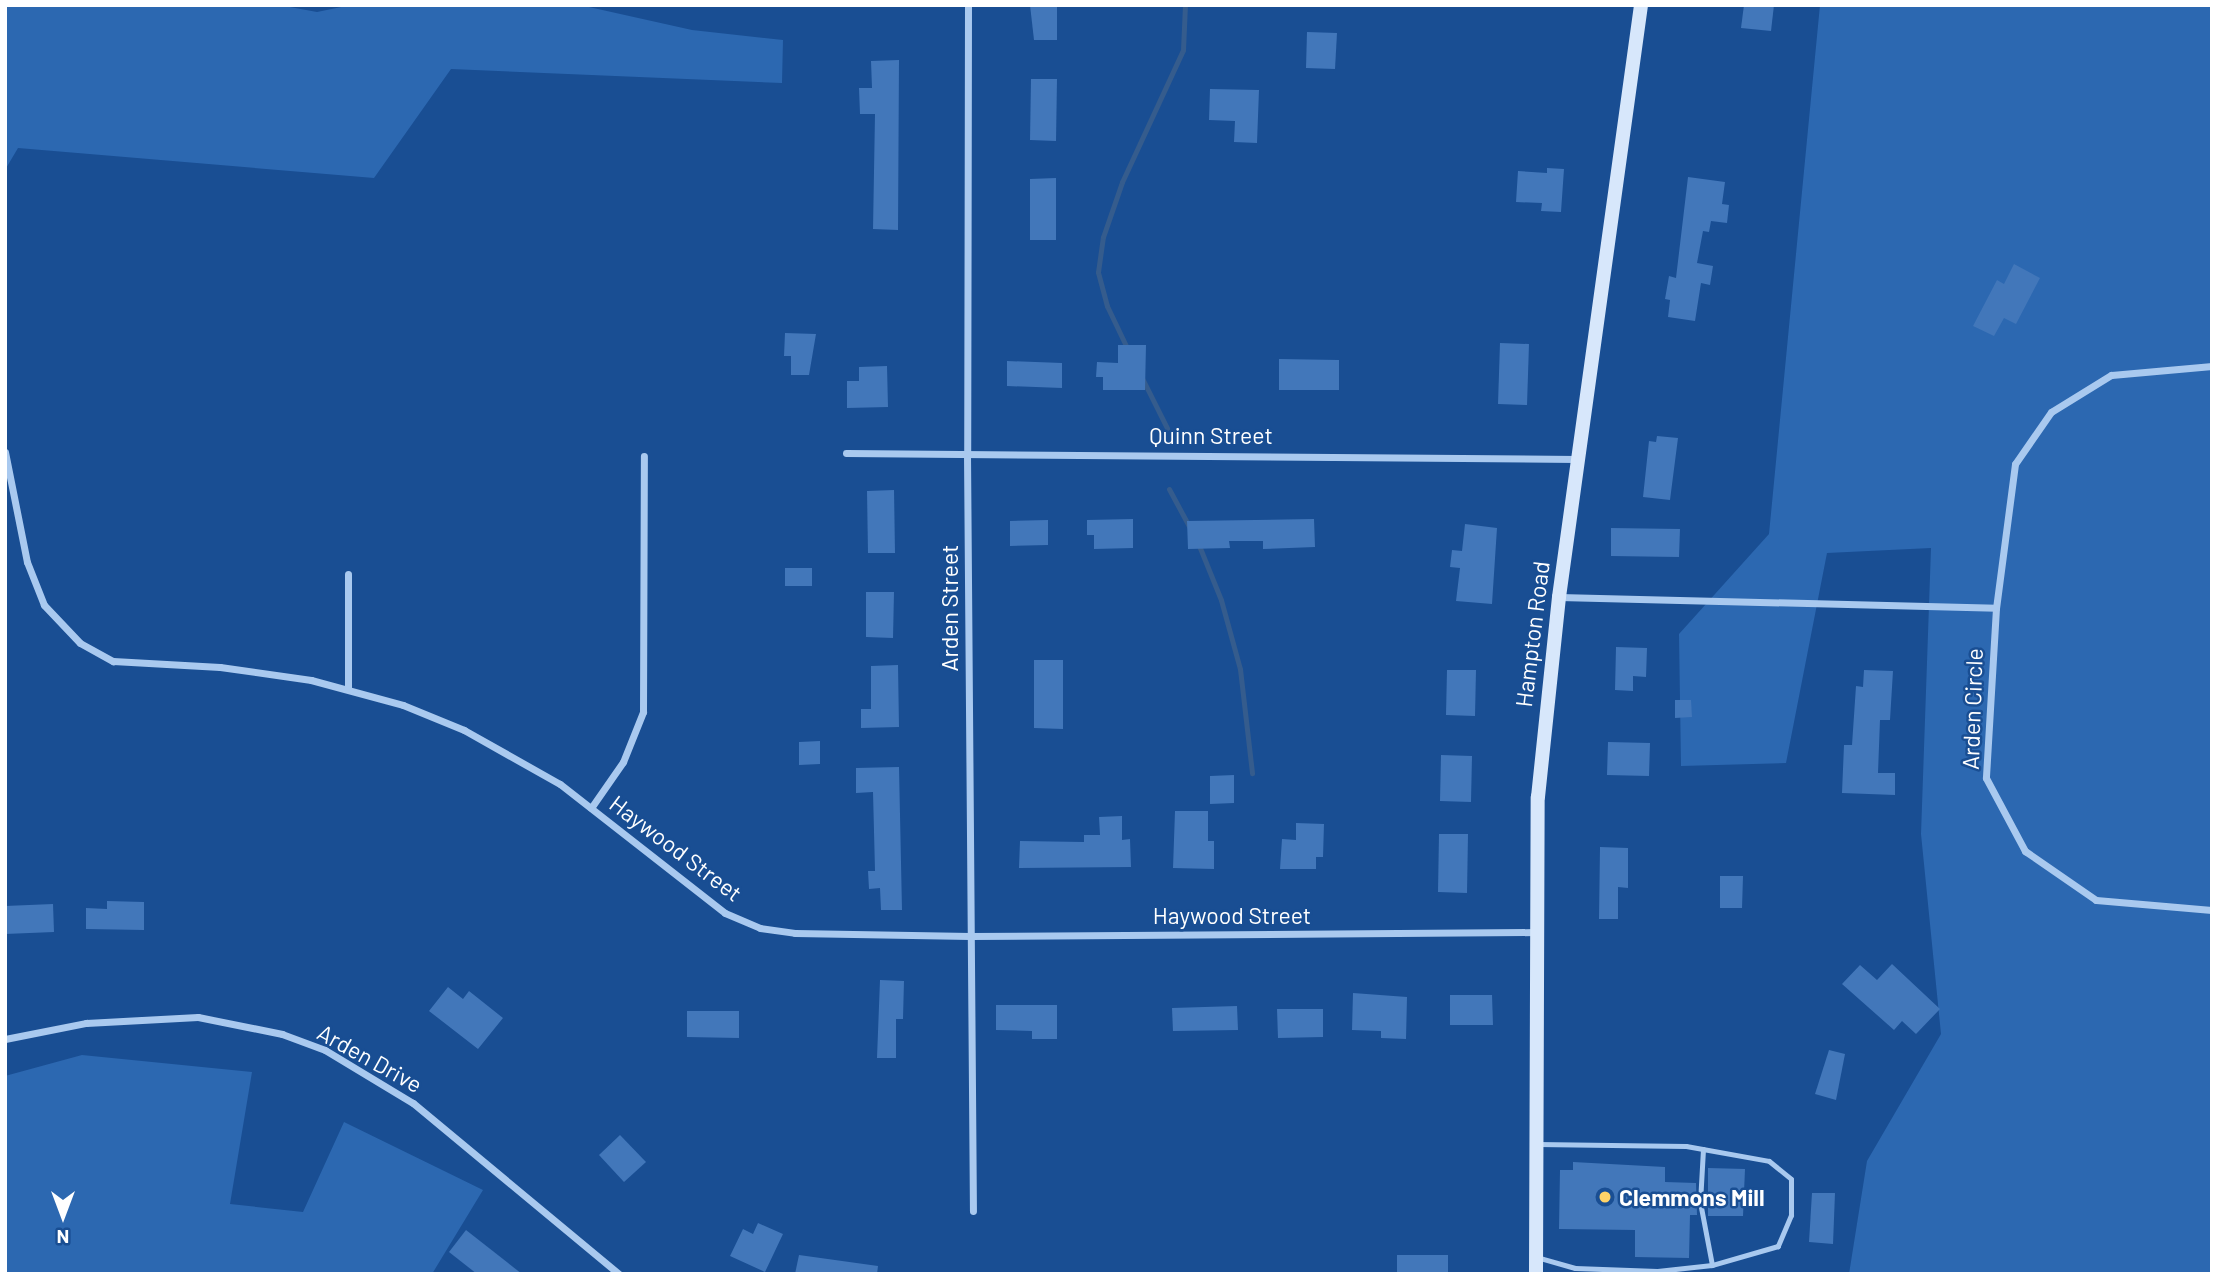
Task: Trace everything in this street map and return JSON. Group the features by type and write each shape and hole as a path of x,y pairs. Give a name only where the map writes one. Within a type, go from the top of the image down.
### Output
{"main road":[{"name":"Hampton Road","path":"1536,1274 1535,932 1538,797 1559,597 1641,5"}],"street":[{"name":"Arden Street","path":"968,5 967,453 973,1211"},
{"name":"Arden Circle","path":"2212,366 2111,375 2051,412 2015,464 1996,608 1986,778 2025,851 2096,900 2212,910"},
{"name":"Haywood Street","path":"5,452 7,474 27,562 44,605 80,643 113,661 220,667 348,689 464,730 560,785 725,913 760,928 795,933 970,936 1535,932"},
{"name":"Quinn Street","path":"846,453 1577,459"},
{"path":"591,808 623,762 643,712 644,456"},
{"path":"348,574 348,689"},
{"path":"1559,597 1996,608"},
{"name":"Arden Drive","path":"5,1039 86,1023 198,1017 282,1034 325,1050 424,1111 619,1274"}],"lane":[{"path":"1536,1144 1600,1142 1703,1149 1769,1161 1791,1179 1791,1215 1778,1246 1712,1265 1657,1271 1589,1268 1536,1257"},
{"path":"1703,1149 1700,1202 1712,1265"}],"shaded area":[{"path":"5,5 279,5 317,12 351,5 580,5 692,30 783,40 782,83 451,69 374,178 18,148 5,170"},
{"path":"1820,5 2212,5 2212,1274 1849,1274 1867,1161 1941,1034 1921,834 1931,548 1827,553 1786,763 1681,766 1679,634 1769,534"},
{"path":"82,1055 252,1072 230,1204 303,1212 344,1122 483,1190 432,1274 5,1274 5,1076"}],"building":[{"path":"1030,5 1057,5 1057,40 1034,40"},
{"path":"1744,5 1774,5 1771,31 1741,28"},
{"path":"1307,32 1337,33 1335,69 1306,68"},
{"path":"899,60 898,230 873,229 875,114 860,114 859,88 872,88 871,61"},
{"path":"1031,79 1057,79 1056,141 1030,140"},
{"path":"1210,89 1259,90 1257,143 1234,142 1235,121 1209,120"},
{"path":"1547,168 1564,169 1561,212 1541,211 1542,203 1516,202 1518,171 1547,173"},
{"path":"1688,177 1725,182 1722,204 1729,205 1727,223 1711,221 1709,232 1703,231 1697,263 1713,266 1710,285 1701,283 1695,321 1668,317 1670,300 1665,299 1669,276 1676,278"},
{"path":"1056,178 1056,240 1030,240 1030,179"},
{"path":"2014,264 2040,278 2016,324 2004,318 1994,336 1973,326 1997,280 2004,284"},
{"path":"785,333 816,334 809,375 791,375 791,356 784,356"},
{"path":"1500,343 1529,344 1527,405 1498,404"},
{"path":"1118,345 1146,345 1145,390 1103,390 1103,377 1096,377 1097,362 1118,363"},
{"path":"1279,359 1339,360 1339,390 1279,390"},
{"path":"1007,361 1062,363 1062,388 1007,386"},
{"path":"887,366 888,407 847,408 847,381 859,381 859,367"},
{"path":"1657,436 1678,438 1670,500 1643,497 1649,441 1656,442"},
{"path":"894,490 895,553 868,553 867,491"},
{"path":"1133,519 1133,548 1094,549 1094,535 1087,535 1087,520"},
{"path":"1314,519 1315,547 1263,549 1263,541 1229,541 1230,548 1188,549 1187,521"},
{"path":"1048,520 1048,545 1010,546 1010,521"},
{"path":"1465,524 1497,528 1492,604 1456,601 1460,568 1450,567 1452,550 1462,551"},
{"path":"1611,528 1680,529 1679,557 1611,556"},
{"path":"785,568 812,568 812,586 785,586"},
{"path":"866,592 894,592 893,638 866,637"},
{"path":"1616,647 1647,648 1646,677 1633,676 1633,691 1615,690"},
{"path":"1034,660 1063,660 1063,729 1034,728"},
{"path":"898,665 899,727 861,728 861,709 871,709 871,666"},
{"path":"1447,670 1476,670 1475,716 1446,715"},
{"path":"1864,670 1893,671 1890,720 1880,720 1878,773 1895,773 1895,795 1842,793 1844,745 1852,745 1856,686 1863,687"},
{"path":"1675,700 1691,700 1692,717 1675,718"},
{"path":"820,741 820,764 799,765 799,742"},
{"path":"1608,742 1650,743 1649,776 1607,775"},
{"path":"1441,755 1472,756 1471,802 1440,801"},
{"path":"899,767 902,910 881,910 880,888 869,889 868,871 875,871 873,792 856,793 856,768"},
{"path":"1234,775 1234,803 1210,804 1210,776"},
{"path":"1175,811 1208,811 1208,841 1214,841 1214,869 1173,868"},
{"path":"1122,816 1122,840 1130,839 1131,867 1019,868 1020,841 1084,842 1084,835 1100,835 1099,817"},
{"path":"1296,823 1324,824 1323,857 1316,857 1316,869 1280,869 1282,839 1296,840"},
{"path":"1439,834 1468,834 1467,893 1438,892"},
{"path":"1600,847 1628,848 1628,888 1618,887 1618,919 1599,919"},
{"path":"1720,876 1743,876 1742,908 1720,908"},
{"path":"107,901 144,902 144,930 86,929 86,908 107,909"},
{"path":"53,904 54,932 5,934 5,906"},
{"path":"1892,964 1940,1009 1916,1034 1902,1021 1894,1030 1842,984 1860,965 1877,980"},
{"path":"880,980 904,981 903,1019 896,1019 896,1058 877,1058"},
{"path":"448,987 463,999 469,991 503,1018 478,1049 429,1011"},
{"path":"1353,993 1407,997 1406,1039 1381,1038 1381,1031 1352,1030"},
{"path":"1450,995 1492,995 1493,1025 1450,1025"},
{"path":"996,1005 1057,1005 1057,1039 1032,1039 1032,1031 996,1030"},
{"path":"1237,1006 1238,1030 1173,1031 1172,1008"},
{"path":"1277,1009 1323,1009 1323,1037 1278,1038"},
{"path":"687,1011 739,1011 739,1038 687,1037"},
{"path":"1829,1050 1845,1054 1836,1100 1815,1094"},
{"path":"620,1135 646,1162 624,1182 599,1155"},
{"path":"1573,1162 1665,1167 1665,1182 1696,1183 1697,1215 1690,1215 1689,1258 1635,1257 1635,1230 1559,1229 1560,1170 1573,1170"},
{"path":"1708,1168 1745,1169 1743,1216 1708,1216"},
{"path":"1812,1193 1835,1193 1833,1244 1809,1242"},
{"path":"758,1223 783,1234 765,1272 730,1256 743,1229 753,1234"},
{"path":"466,1230 522,1274 477,1274 449,1252"},
{"path":"799,1255 878,1266 877,1274 795,1274"},
{"path":"1397,1255 1448,1255 1448,1274 1397,1274"}],"waterway":[{"path":"1128,350 1107,306 1098,272 1103,237 1122,182 1183,50 1185,5"},
{"path":"1142,378 1167,428"},
{"path":"1169,489 1190,528"},
{"path":"1198,543 1221,600 1240,669 1252,773"}],"place":[{"name":"Clemmons Mill","path":"1605,1197"}]}
